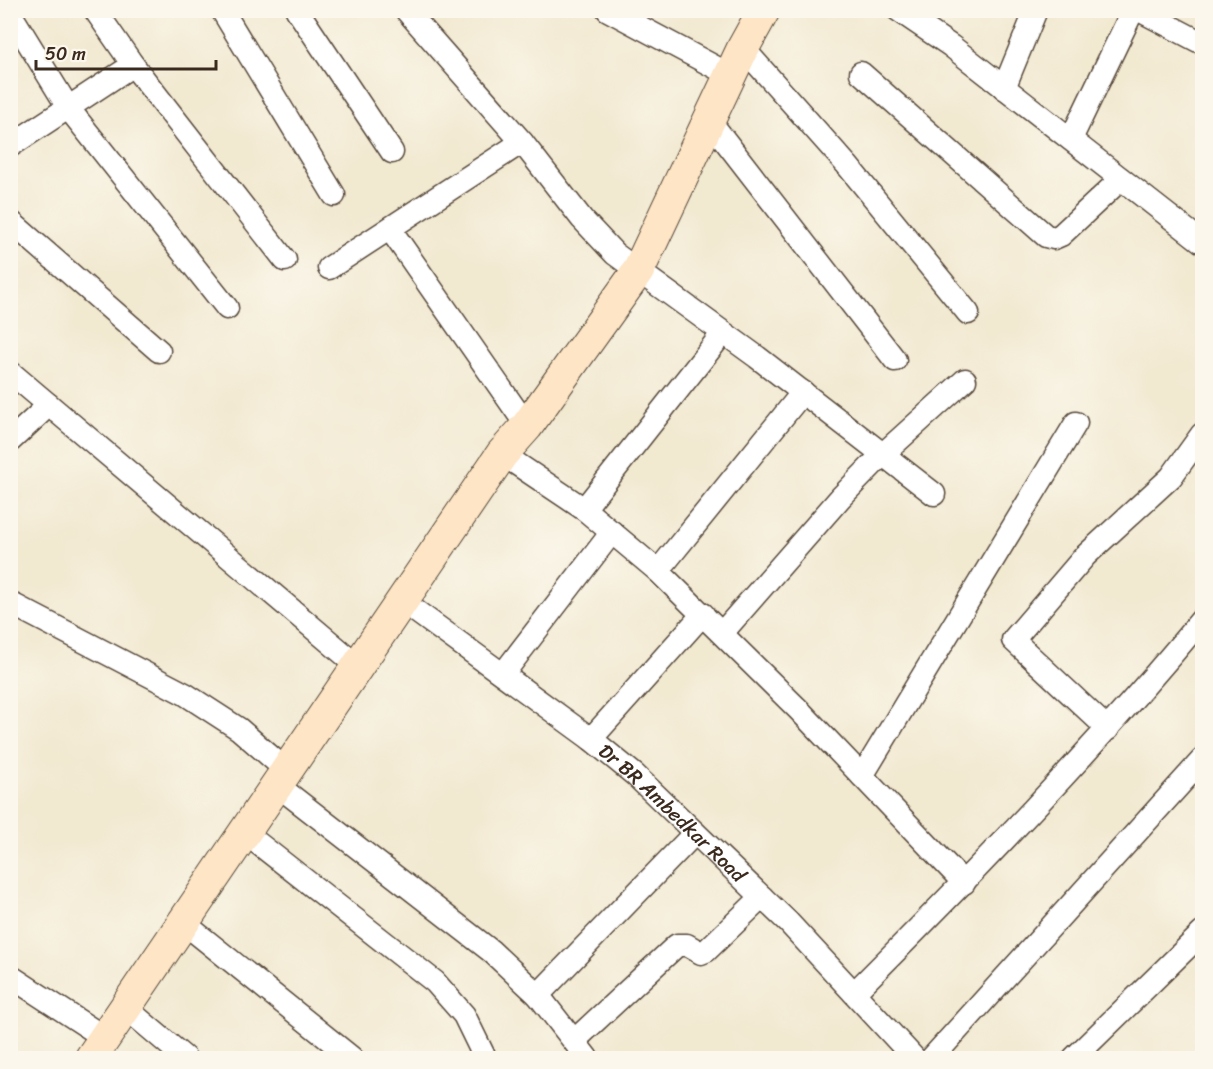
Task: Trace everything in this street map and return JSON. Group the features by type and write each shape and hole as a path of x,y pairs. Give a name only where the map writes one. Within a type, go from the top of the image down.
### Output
{"street":[{"path":"95,10 133,64 285,260"},
{"path":"222,10 334,195"},
{"path":"297,10 392,152"},
{"path":"406,10 522,142 596,237 615,254 803,392 882,456 934,494"},
{"path":"608,10 737,61 847,165 968,313"},
{"path":"10,976 98,1048 502,454 527,426 639,271 737,61 764,10"},
{"path":"898,10 951,46 1203,242"},
{"path":"1004,88 1036,10"},
{"path":"1071,139 1133,10"},
{"path":"1139,10 1203,43"},
{"path":"10,13 69,109 227,308"},
{"path":"10,146 69,109 133,64"},
{"path":"861,73 1046,236 1054,238 1061,235 1121,178"},
{"path":"709,120 895,360"},
{"path":"329,268 522,142"},
{"path":"10,221 159,351"},
{"path":"390,228 527,426"},
{"path":"584,509 723,333"},
{"path":"10,372 358,666"},
{"path":"722,633 834,506 882,456 965,380"},
{"path":"658,571 803,392"},
{"path":"10,441 49,405"},
{"path":"862,776 1076,423"},
{"path":"1108,729 1013,640 1085,556 1171,477 1203,434"},
{"path":"502,454 584,509 658,571 722,633 964,883"},
{"path":"503,674 612,532"},
{"name":"Dr BR Ambedkar Road","path":"402,601 591,739 635,775 762,897 914,1059"},
{"path":"10,603 185,694 239,729 282,778 491,951 538,995 581,1049 677,945 687,945 701,953 706,951 762,897"},
{"path":"591,739 703,615"},
{"path":"854,993 964,883 1108,729 1203,618"},
{"path":"932,1059 1203,760"},
{"path":"245,833 435,982 464,1015 485,1059"},
{"path":"538,995 696,833"},
{"path":"184,923 352,1059"},
{"path":"1074,1059 1203,933"},
{"path":"126,1008 185,1059"}]}
